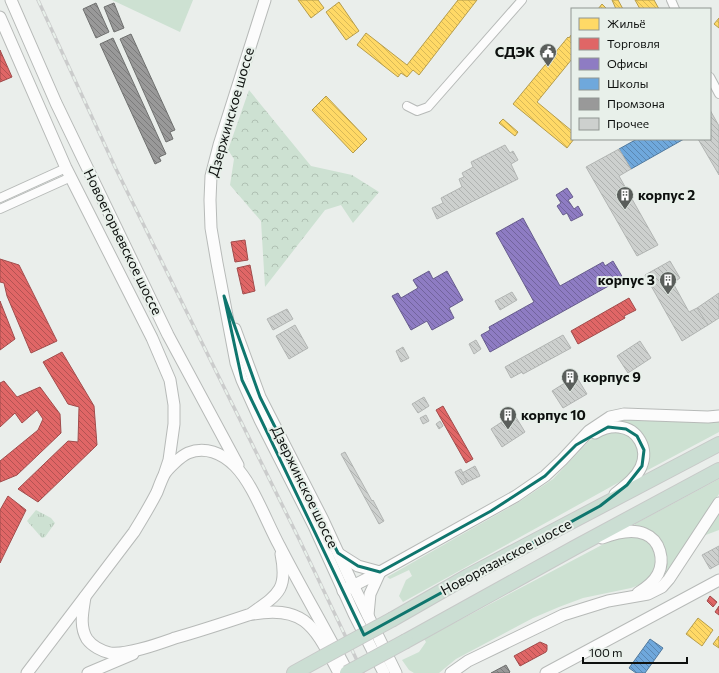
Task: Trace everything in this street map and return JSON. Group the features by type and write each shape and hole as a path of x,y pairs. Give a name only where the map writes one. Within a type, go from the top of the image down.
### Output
{"highway":[{"name":"Новорязанское шоссе","path":"294,673 468,576 719,444"},
{"name":"Новорязанское шоссе","path":"347,673 719,470"}],"main road":[{"name":"Новоегорьевское шоссе","path":"11,0 56,103 165,329 246,479"},
{"name":"Дзержинское шоссе","path":"265,0 220,140 211,176 211,228 236,363 242,380 265,417 323,520 338,553 348,588 368,617 394,672"},
{"name":"Новоегорьевское шоссе","path":"0,17 69,172 152,338 170,380 174,405 174,424 169,460 164,475"},
{"path":"348,588 380,572 516,496 545,476 589,431 610,417 624,414 708,417 719,416"},
{"name":"Дзержинское шоссе","path":"265,417 314,526 394,672"},
{"path":"576,445 596,432 608,427 626,429 637,436 641,442 644,450 642,466 627,485 600,506"},
{"path":"27,673 86,597 141,521 164,475 180,459 188,454 204,450 215,453 228,460 246,479 279,546 325,628 347,673"},
{"path":"451,673 468,661 563,615 608,601 648,594 662,587 669,579 719,503"},
{"path":"574,548 621,532 638,532 651,537 661,553 661,568 653,582 631,597"},
{"path":"248,615 270,601 280,588 284,573 279,546"},
{"path":"338,553 358,566 380,572"},
{"path":"368,617 370,594 380,572"},
{"path":"546,673 719,580"},
{"path":"86,597 82,618 83,630 88,640 101,650 111,653 124,652 152,646 248,615 263,612 280,612 289,613 300,618 316,632 339,673"},
{"path":"88,673 108,666 152,646"}],"street":[{"path":"407,106 417,111 428,106 522,0"},
{"path":"711,79 719,94"},
{"path":"0,198 69,172"},
{"path":"0,209 69,172"}],"highlighted area":[{"path":"224,296 260,397 338,553 358,566 380,572 491,511 545,476 576,445 608,427 626,429 637,436 644,450 642,466 627,485 600,506 364,635 242,380"}],"green space":[{"path":"112,0 193,0 180,32"},
{"path":"249,90 311,166 352,175 379,192 353,223 341,205 325,210 265,287 261,221 230,185 234,159 228,150"},
{"path":"622,418 719,420 719,432 646,471 643,443 637,430 632,426 623,423 611,422"},
{"path":"611,430 628,434 639,446 638,462 628,476 403,602 399,596 406,580 412,576 409,570 390,579 387,577 519,502 553,479 589,441 598,435"},
{"path":"719,479 719,494 683,551 665,576 666,556 663,544 660,539 650,530 635,524"},
{"path":"719,509 719,530 703,536"},
{"path":"36,510 51,518 55,523 45,537 42,538 27,521"},
{"path":"625,535 646,538 656,550 657,567 647,582 631,588 583,598 533,618 456,659 439,673 414,673 409,670 402,660 419,652 426,642 424,639 617,537"}],"building: Жильё":[{"path":"298,0 318,0 324,8 311,18"},
{"path":"458,0 477,0 419,75 413,70 407,77 401,73 398,77 357,45 366,33 407,65"},
{"path":"612,0 618,0 622,8 616,8"},
{"path":"635,0 654,0 658,8 639,8"},
{"path":"339,2 359,31 346,40 326,12"},
{"path":"602,4 606,8 599,8"},
{"path":"719,18 719,28 714,24"},
{"path":"571,35 571,60 537,102 571,130 571,140 573,140 567,148 513,104 568,37 569,38"},
{"path":"326,96 367,139 353,153 312,110"},
{"path":"503,119 518,132 515,136 499,123"},
{"path":"698,618 713,630 702,646 686,634"},
{"path":"719,636 719,648 713,644"}],"building: Торговля":[{"path":"0,50 12,77 0,82"},
{"path":"245,240 248,260 235,262 231,242"},
{"path":"0,259 19,265 57,341 31,353 7,296 4,283 0,282"},
{"path":"250,265 255,291 243,294 237,268"},
{"path":"629,298 636,310 624,316 625,318 578,344 571,331"},
{"path":"0,301 15,339 0,350"},
{"path":"62,352 94,406 97,445 38,502 18,489 68,441 78,442 79,407 68,404 43,362"},
{"path":"4,381 17,397 40,387 60,414 61,433 17,475 0,482 0,461 38,430 43,419 37,410 22,423 15,413 0,427 0,383"},
{"path":"443,406 473,459 466,463 436,410"},
{"path":"8,496 26,510 0,563 0,510"},
{"path":"710,596 717,602 713,607 707,601"},
{"path":"719,606 719,615 715,612"},
{"path":"540,642 547,645 546,652 520,666 514,656"}],"building: Офисы":[{"path":"567,188 573,197 568,200 574,209 578,206 583,215 571,221 567,213 563,215 557,206 561,203 556,195"},
{"path":"523,218 560,286 603,262 605,266 613,261 623,278 490,352 481,335 490,330 489,327 534,302 496,233"},
{"path":"429,271 433,279 447,271 463,300 449,308 454,318 432,330 427,321 411,330 392,296 398,293 401,298 418,288 413,280"}],"building: Школы":[{"path":"635,140 682,140 631,169 619,149"},
{"path":"650,639 663,648 645,673 636,673 629,668"}],"building: Промзона":[{"path":"96,3 109,32 96,38 83,9"},
{"path":"114,3 124,28 114,32 104,7"},
{"path":"131,34 175,130 170,132 173,139 166,142 120,39"},
{"path":"113,38 166,154 159,157 161,161 155,164 100,44"},
{"path":"506,665 510,672 509,673 491,673"}],"building: Прочее":[{"path":"711,112 719,126 719,175 699,140 711,140"},
{"path":"505,145 510,153 513,151 518,160 511,164 518,179 437,219 432,208 443,203 441,198 462,187 459,179 464,177 462,173 473,167 471,162"},
{"name":"корпус 2","path":"619,149 631,169 619,176 658,245 637,256 586,167"},
{"name":"корпус 3","path":"670,261 680,278 673,283 689,312 697,308 708,325 682,341 645,275"},
{"path":"512,292 517,300 500,310 495,301"},
{"path":"719,293 719,318 708,325 697,308"},
{"path":"287,309 293,319 273,330 267,319"},
{"path":"295,325 308,348 289,359 276,336"},
{"path":"563,335 571,348 523,374 522,372 511,378 505,367"},
{"path":"476,340 481,349 474,354 469,344"},
{"path":"640,341 651,358 628,373 617,356"},
{"path":"403,347 409,358 401,362 396,351"},
{"name":"корпус 9","path":"576,376 587,394 563,408 552,391"},
{"path":"424,397 429,406 418,413 412,404"},
{"name":"корпус 10","path":"514,414 525,432 502,447 491,429"},
{"path":"426,415 429,421 423,424 420,418"},
{"path":"440,421 443,426 439,429 436,424"},
{"path":"345,452 384,521 379,524 341,454"},
{"path":"475,466 480,476 467,482 462,473"},
{"path":"461,469 467,482 462,485 455,472"},
{"path":"719,546 719,564 710,569 702,555"}],"railway":[{"path":"38,0 115,167 300,541 363,673"}],"place":[{"name":"СДЭК","path":"548,67"},
{"name":"корпус 2","path":"625,210"},
{"name":"корпус 3","path":"668,295"},
{"name":"корпус 9","path":"570,392"},
{"name":"корпус 10","path":"508,430"}]}
